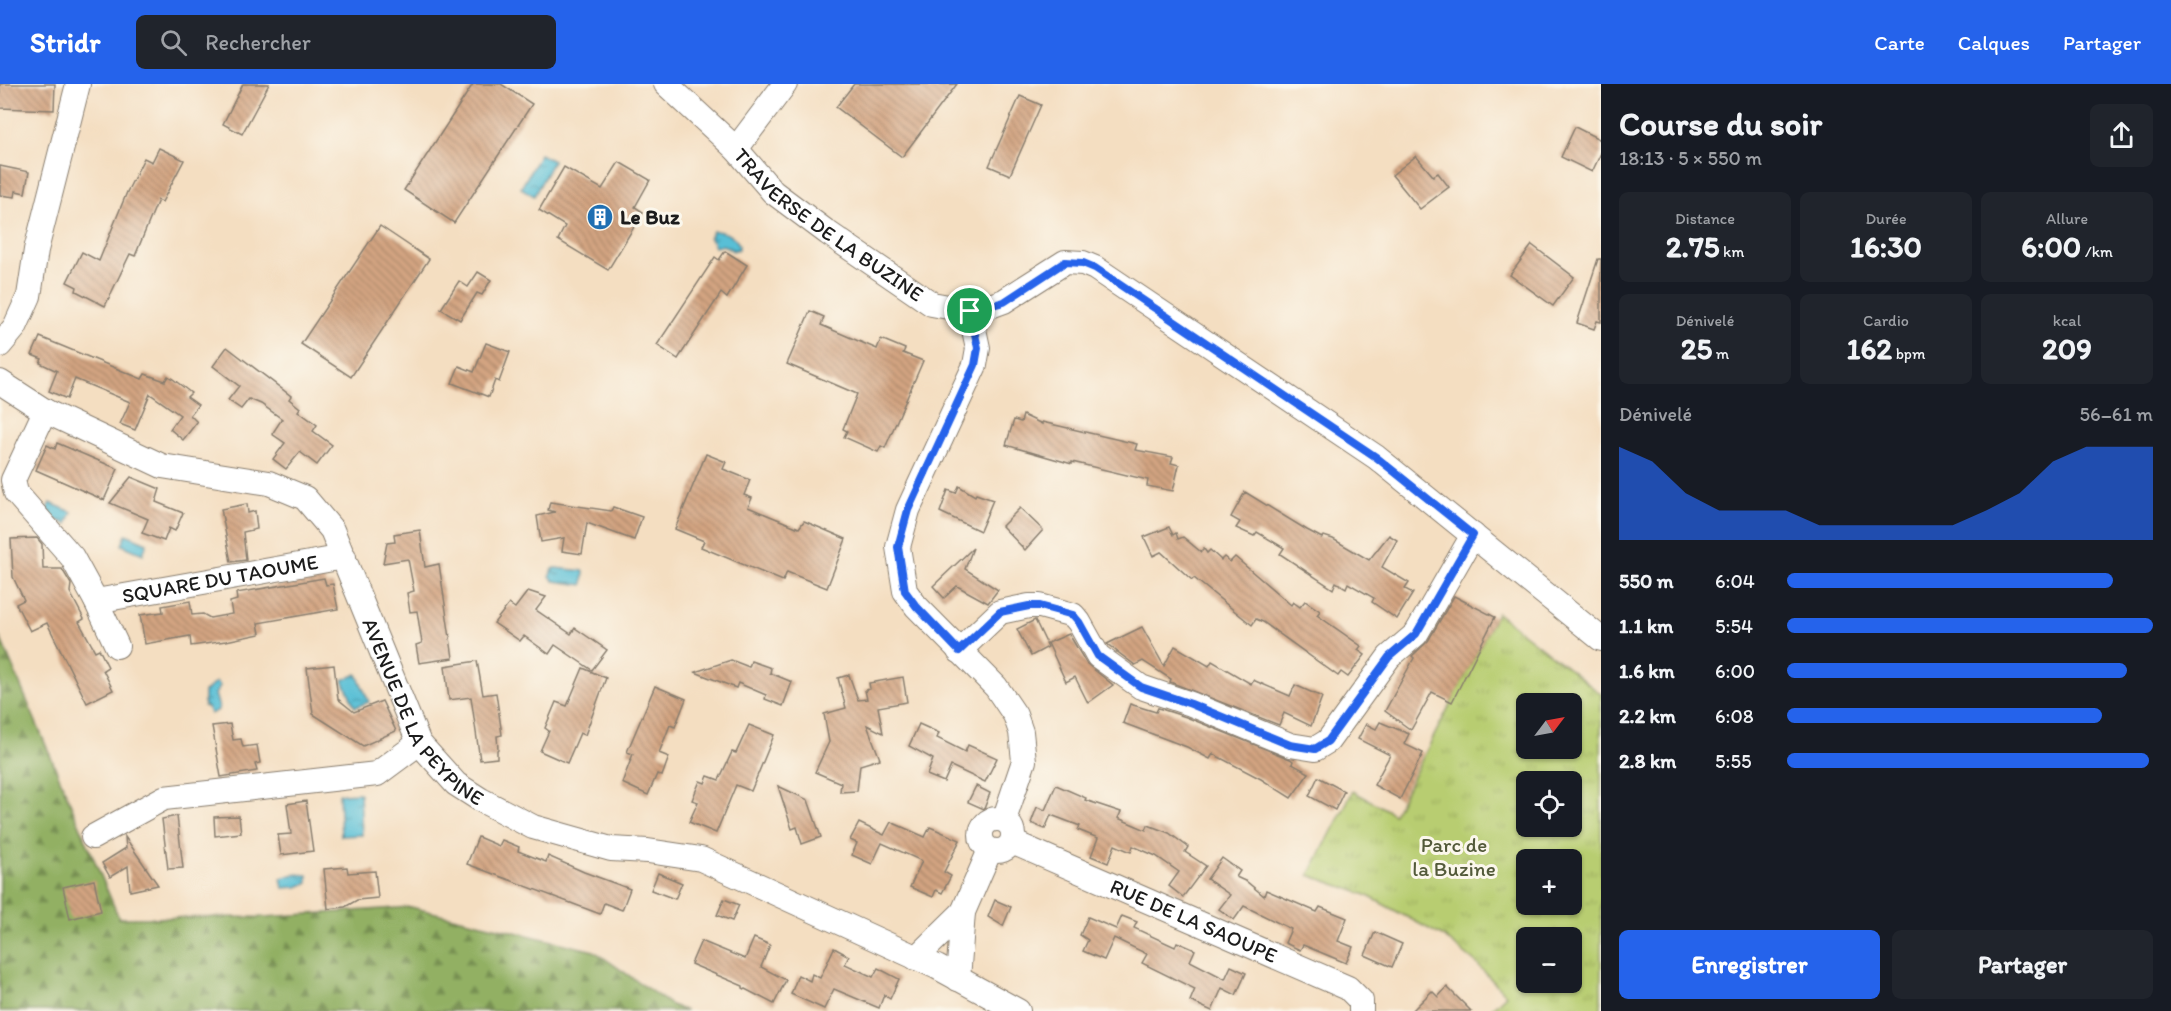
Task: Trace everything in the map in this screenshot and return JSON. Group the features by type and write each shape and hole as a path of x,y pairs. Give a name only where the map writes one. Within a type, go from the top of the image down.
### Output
{"street":[{"path":"0,345 15,327 29,296 36,250 78,84"},
{"name":"TRAVERSE DE LA BUZINE","path":"666,84 736,149 773,192 828,233 932,304 970,311 1004,302 1065,262 1083,263 1095,268 1376,457 1601,639"},
{"path":"736,149 785,84"},
{"path":"970,311 978,348 975,365 908,510 898,547 905,591 916,606 996,687 1015,715 1021,732 1024,761 1002,838 963,912 926,963 1018,1011"},
{"name":"AVENUE DE LA PEYPINE","path":"0,382 45,411 162,466 269,483 305,498 332,530 418,743 456,784 481,800 533,826 611,849 648,851 701,859 926,963"},
{"name":"SQUARE DU TAOUME","path":"45,411 13,480 16,493 72,557 117,646"},
{"path":"959,651 1000,612 1040,606 1073,615 1098,656 1141,687 1191,704 1290,745 1315,749 1328,741 1389,657 1416,634 1473,535"},
{"name":"SQUARE DU TAOUME","path":"96,601 344,557"},
{"path":"93,837 164,798 377,774 418,743"},
{"name":"RUE DE LA SAOUPE","path":"1002,838 1348,988 1361,1001 1361,1011"},
{"path":"958,979 963,912"}],"green space":[{"name":"Parc de la Buzine","path":"1497,613 1601,694 1601,1011 1489,1011 1506,995 1476,963 1444,937 1366,895 1309,875 1353,791 1394,814"},
{"path":"0,637 119,918 265,917 411,907 594,951 671,1005 686,1011 0,1011"}],"water":[{"path":"540,154 553,161 534,196 521,188"},
{"path":"713,231 722,232 734,238 739,249 733,251 723,245 714,247 713,241 709,238"},
{"path":"50,503 72,512 67,524 44,515"},
{"path":"126,534 147,543 143,554 122,545"},
{"path":"555,568 584,571 583,585 554,581 550,576 551,571"},
{"path":"357,674 369,702 355,707 343,680"},
{"path":"216,682 220,686 215,694 219,708 210,714 208,708 204,706 204,692"},
{"path":"360,793 362,835 341,836 339,794"},
{"path":"295,874 308,875 308,883 283,888 281,878"}],"building":[{"path":"0,84 55,84 54,110 0,108"},
{"path":"243,84 269,84 242,134 223,124"},
{"path":"473,84 501,84 532,104 454,223 404,190"},
{"path":"854,84 957,84 902,157 836,107"},
{"path":"1020,96 1041,105 1010,175 989,166"},
{"path":"1575,127 1601,140 1601,153 1592,172 1561,157"},
{"path":"159,148 184,160 162,202 158,200 135,256 130,254 105,306 76,291 77,287 67,282 82,252 99,261 127,192 144,158 152,162"},
{"path":"1416,156 1433,176 1438,173 1449,187 1420,209 1392,175"},
{"name":"Le Buz","path":"619,162 650,180 635,207 643,212 608,270 558,240 565,226 539,210 564,167 602,189"},
{"path":"0,166 29,172 25,193 16,191 15,197 0,195"},
{"path":"380,226 429,259 351,377 301,344"},
{"path":"1532,245 1574,277 1553,306 1510,275"},
{"path":"725,251 747,265 727,298 721,293 678,359 657,345 715,257 719,260"},
{"path":"1598,259 1601,259 1601,322 1597,321 1594,329 1577,323"},
{"path":"478,272 491,280 482,295 477,293 460,320 441,309 459,281 468,287"},
{"path":"810,311 824,317 821,325 877,349 881,339 905,349 903,353 923,361 885,448 881,446 878,452 844,437 847,431 843,429 857,394 787,364"},
{"path":"40,337 142,379 145,374 165,381 168,376 191,393 187,397 198,405 190,415 197,422 183,440 170,429 180,415 150,394 135,430 120,424 130,402 75,379 67,399 49,391 57,371 40,363 42,359 32,355"},
{"path":"486,343 510,352 499,382 495,380 489,397 452,383 459,366 474,372"},
{"path":"227,347 291,396 289,399 300,408 298,411 317,425 313,431 332,445 317,465 300,452 286,469 273,459 285,443 272,434 282,419 261,404 249,399 241,409 228,400 239,386 213,366"},
{"path":"1023,415 1042,424 1042,422 1137,444 1135,450 1173,457 1171,463 1179,465 1173,491 1147,486 1148,480 1072,462 1072,464 1006,445 1014,420 1021,422"},
{"path":"57,443 118,469 104,500 36,470 47,445 55,449"},
{"path":"706,454 726,462 723,469 750,480 744,495 752,498 748,507 799,528 804,521 846,539 827,588 787,572 783,581 701,547 704,541 675,529"},
{"path":"131,477 160,489 156,502 183,513 175,531 169,528 164,541 142,533 148,519 110,503"},
{"path":"959,486 975,496 976,494 993,500 980,531 940,512 948,490 956,493"},
{"path":"1245,492 1307,530 1322,538 1324,536 1333,539 1369,560 1389,535 1397,540 1382,567 1409,583 1405,589 1413,593 1397,619 1372,602 1374,598 1348,583 1346,588 1336,582 1333,589 1280,554 1284,548 1257,532 1254,536 1236,528 1240,522 1231,517"},
{"path":"550,502 611,511 613,507 642,517 634,540 587,523 582,554 562,551 564,538 541,542 537,516 555,512 548,510"},
{"path":"247,504 248,513 255,511 257,529 243,532 246,560 231,562 221,509"},
{"path":"1020,508 1043,530 1025,550 1002,526"},
{"path":"1169,527 1173,535 1176,533 1178,539 1183,537 1201,552 1204,549 1207,553 1210,550 1221,560 1224,557 1230,562 1235,557 1291,605 1293,602 1300,607 1305,601 1320,611 1317,615 1361,646 1358,650 1365,655 1348,677 1341,672 1338,676 1263,622 1256,619 1252,625 1194,578 1192,580 1161,552 1153,556 1144,537"},
{"path":"420,530 425,567 439,564 453,658 419,663 416,645 422,643 417,611 410,612 407,593 414,591 408,559 383,563 387,543 395,542 394,534"},
{"path":"37,538 42,544 43,569 62,569 71,584 70,592 84,619 79,622 95,651 99,649 108,667 103,670 113,690 87,703 47,623 30,631 16,604 24,600 13,577 11,539"},
{"path":"973,548 965,569 998,590 988,603 957,586 944,598 933,586"},
{"path":"324,578 326,585 333,584 338,609 258,623 260,634 226,641 191,646 190,636 145,644 140,615 163,612 162,606 190,601 192,615 203,614 210,618 232,614 230,602 237,600 236,593"},
{"path":"528,591 546,597 536,610 571,634 575,628 607,650 592,670 555,645 549,654 524,636 520,641 494,623 509,604 515,608"},
{"path":"1454,596 1495,617 1452,702 1432,692 1411,730 1385,711 1414,658 1412,656 1428,641"},
{"path":"1035,620 1048,647 1031,656 1017,629"},
{"path":"1142,627 1164,666 1175,646 1209,666 1212,661 1251,684 1253,680 1290,696 1295,685 1322,697 1311,726 1284,713 1279,725 1170,682 1171,679 1143,661 1135,665 1107,644"},
{"path":"1069,634 1086,663 1113,685 1088,703 1075,677 1066,682 1048,643"},
{"path":"731,660 749,667 751,661 771,668 770,673 792,682 783,706 765,699 766,695 738,683 736,688 695,672"},
{"path":"477,661 483,695 496,693 502,735 497,736 497,758 480,760 471,697 449,700 445,666"},
{"path":"334,665 338,699 354,712 382,701 396,731 363,746 313,714 307,668"},
{"path":"583,668 606,678 585,735 580,733 567,763 540,751 549,731 545,728 556,702 567,706"},
{"path":"849,675 858,700 867,699 865,690 870,689 869,683 903,677 907,702 878,707 883,733 867,725 880,759 860,765 857,791 840,792 841,783 815,772 829,742 824,714 846,708 838,678"},
{"path":"655,686 686,699 675,727 670,725 659,753 669,757 662,776 657,774 648,795 622,783 633,754 627,752"},
{"path":"1130,704 1156,712 1158,708 1186,717 1290,759 1293,761 1292,764 1309,773 1291,798 1261,779 1213,754 1210,759 1187,747 1123,723"},
{"path":"1380,722 1409,734 1404,744 1423,753 1400,799 1374,785 1390,755 1358,739 1366,724 1376,729"},
{"path":"230,724 233,740 241,739 243,747 257,745 260,763 255,764 257,771 221,777 212,726"},
{"path":"919,724 939,733 937,738 965,752 968,745 997,758 985,782 951,766 944,782 927,775 933,759 909,746"},
{"path":"749,725 774,735 751,791 736,785 716,833 689,822 698,802 692,800 700,781 705,783 708,776 719,780 732,752 736,753"},
{"path":"1318,777 1344,791 1335,810 1309,796"},
{"path":"1056,785 1086,798 1085,800 1121,812 1118,818 1146,830 1148,825 1169,833 1188,847 1185,852 1206,866 1183,897 1169,886 1179,872 1156,856 1133,846 1131,852 1115,845 1108,863 1091,856 1098,838 1078,830 1080,826 1051,815 1045,829 1031,823 1037,807 1045,810"},
{"path":"778,786 808,800 821,837 802,844 797,827 792,829"},
{"path":"976,786 990,793 984,809 968,802"},
{"path":"306,801 313,851 281,855 278,835 291,834 287,804"},
{"path":"177,816 183,868 168,869 162,819"},
{"path":"239,816 241,833 215,836 214,817"},
{"path":"891,822 925,837 930,827 960,840 944,872 951,876 942,893 936,890 933,897 910,887 922,861 882,843 872,864 852,855 857,843 850,840 859,823 884,835"},
{"path":"125,837 158,885 130,891 128,866 110,877 102,863 126,848"},
{"path":"478,837 499,846 502,840 519,847 518,851 546,862 548,856 630,889 622,910 604,903 600,914 467,864"},
{"path":"1222,858 1240,871 1236,877 1247,882 1264,896 1266,890 1317,912 1320,907 1347,918 1338,941 1353,947 1346,963 1303,945 1300,950 1285,943 1291,929 1244,906 1234,920 1219,909 1230,895 1207,879"},
{"path":"347,867 348,873 375,871 378,898 357,900 345,907 328,909 324,869"},
{"path":"658,873 682,883 675,899 651,890"},
{"path":"94,880 101,911 70,919 63,887"},
{"path":"724,899 739,905 732,921 717,915"},
{"path":"995,900 1011,907 1003,926 988,917"},
{"path":"1122,916 1137,922 1134,928 1175,947 1177,942 1195,950 1190,961 1225,979 1231,966 1246,973 1236,995 1222,988 1212,1011 1190,1001 1195,989 1142,963 1147,954 1114,938 1104,960 1083,951 1088,940 1080,935 1088,917 1116,929"},
{"path":"1375,932 1402,944 1392,967 1365,955"},
{"path":"754,938 770,945 761,967 786,980 774,1004 743,986 691,964 701,941 745,959"},
{"path":"834,948 849,956 845,964 873,977 878,968 899,979 890,999 884,995 879,1008 834,989 824,1009 791,994 798,975 810,981 812,974 820,978"},
{"path":"1447,987 1471,1011 1412,1011 1432,991 1438,997"}],"place":[{"name":"Le Buz","path":"600,217"}],"route":[{"path":"1065,262 1083,263 1095,268 1376,457 1473,535 1416,634 1389,657 1328,741 1315,749 1290,745 1191,704 1141,687 1098,656 1073,615 1040,606 1000,612 959,651 916,606 905,591 898,547 908,510 975,365 978,348 970,311 1004,302 1065,262"}]}
